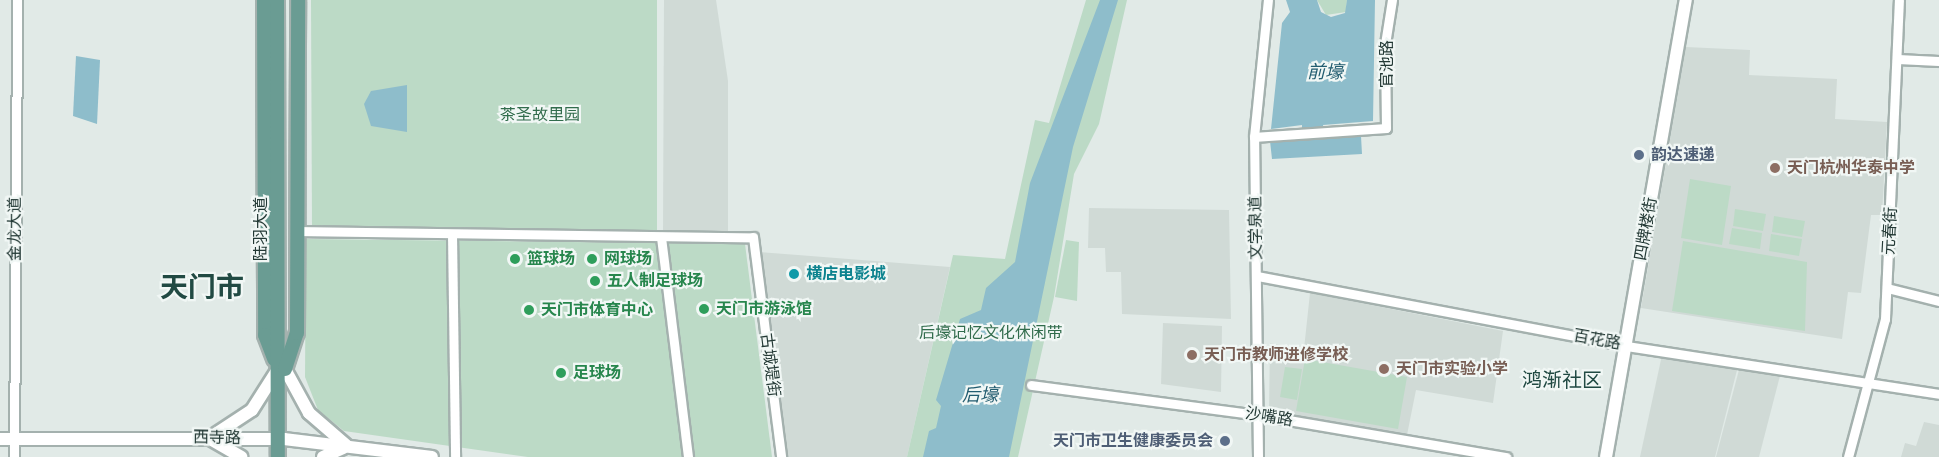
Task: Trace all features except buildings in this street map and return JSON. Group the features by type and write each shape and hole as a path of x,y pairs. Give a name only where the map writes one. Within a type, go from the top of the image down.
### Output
{"main road":[{"path":"264,0 265,334 281,369"},
{"name":"陆羽大道","path":"277,0 277,218 281,369"},
{"name":"陆羽大道","path":"278,457 281,439 285,0"},
{"path":"281,369 297,333 298,0"},
{"path":"285,132 298,109"},
{"path":"264,177 277,218"},
{"name":"陆羽大道","path":"281,439 285,457"}],"street":[{"name":"金龙大道","path":"14,457 17,0"},
{"name":"文学泉道","path":"1258,457 1254,136 1268,0"},
{"name":"官池路","path":"1254,136 1386,128 1385,44 1392,0"},
{"name":"四牌楼街","path":"1606,457 1686,0"},
{"name":"元春街","path":"1848,457 1867,381 1884,327 1899,0"},
{"path":"1897,58 1939,61"},
{"path":"299,231 661,237 688,457"},
{"path":"452,234 455,457"},
{"name":"古城堤街","path":"661,237 753,237 781,457"},
{"name":"百花路","path":"1257,276 1626,346 1867,381 1939,394"},
{"path":"1887,288 1939,301"},
{"path":"206,438 240,422 281,369 309,413 347,446 323,457"},
{"name":"沙嘴路","path":"1031,385 1259,415 1506,457"},
{"path":"206,438 242,457"},
{"name":"西寺路","path":"0,439 281,439 432,457"}],"shaded area":[{"path":"664,0 716,0 728,81 728,233 663,232"},
{"name":"天门杭州华泰中学","path":"1686,47 1750,50 1749,75 1837,79 1835,119 1887,122 1882,215 1871,215 1861,293 1848,292 1842,339 1641,308"},
{"path":"1089,208 1229,210 1231,319 1122,314 1121,272 1106,272 1105,248 1088,248"},
{"path":"760,252 950,267 907,457 785,457"},
{"name":"天门市实验小学","path":"1310,293 1503,331 1493,403 1416,390 1407,435 1269,411 1270,343 1304,349"},
{"name":"天门市教师进修学校","path":"1163,323 1222,326 1221,392 1161,384"},
{"path":"1662,355 1738,366 1715,457 1640,457"},
{"path":"1740,366 1781,372 1759,457 1716,457"},
{"path":"1924,422 1939,425 1939,457 1901,457 1905,443 1916,446"}],"green space":[{"name":"茶圣故里园","path":"311,0 657,0 657,232 312,228"},
{"name":"后壕","path":"1086,0 1127,0 1099,124 1074,174 1054,297 1018,457 907,457 953,255 1005,259 1035,120 1049,123"},
{"path":"1317,0 1347,0 1346,12 1326,15"},
{"path":"1690,179 1731,186 1722,245 1681,238"},
{"path":"1735,209 1766,214 1763,231 1733,226"},
{"path":"1774,216 1805,221 1802,237 1772,232"},
{"path":"1732,228 1762,233 1760,249 1729,244"},
{"path":"1771,234 1802,239 1799,256 1769,251"},
{"name":"天门市体育中心","path":"306,239 745,244 772,457 528,457 344,431 318,410 305,377"},
{"path":"1066,240 1079,242 1077,301 1055,297"},
{"path":"1683,241 1807,262 1805,331 1672,311"},
{"path":"1305,359 1407,377 1398,429 1296,411"},
{"path":"1285,367 1302,369 1297,400 1280,397"}],"water":[{"name":"后壕","path":"1100,0 1118,0 1073,147 1009,457 923,457 929,431 936,428 941,406 936,400 960,319 981,310 986,288 1015,262 1030,183"},
{"name":"前壕","path":"1286,0 1317,0 1321,12 1331,17 1345,13 1347,0 1375,0 1373,121 1323,125 1324,138 1361,136 1362,154 1272,159 1270,141 1302,139 1302,125 1271,129 1282,23 1290,12"},
{"path":"76,56 100,60 97,124 73,116"},
{"path":"407,85 407,132 371,126 364,104 371,91"}],"place":[{"name":"韵达速递","path":"1639,155"},
{"name":"天门杭州华泰中学","path":"1775,168"},
{"name":"篮球场","path":"515,259"},
{"name":"网球场","path":"592,259"},
{"name":"横店电影城","path":"794,274"},
{"name":"五人制足球场","path":"595,281"},
{"name":"天门市游泳馆","path":"704,309"},
{"name":"天门市体育中心","path":"529,310"},
{"name":"天门市教师进修学校","path":"1192,355"},
{"name":"天门市实验小学","path":"1384,369"},
{"name":"足球场","path":"561,373"},
{"name":"天门市卫生健康委员会","path":"1225,441"}],"district":[{"name":"天门市","path":"202,287"},
{"name":"鸿渐社区","path":"1562,380"}],"park label":[{"name":"后壕记忆文化休闲带","path":"991,333"}]}
